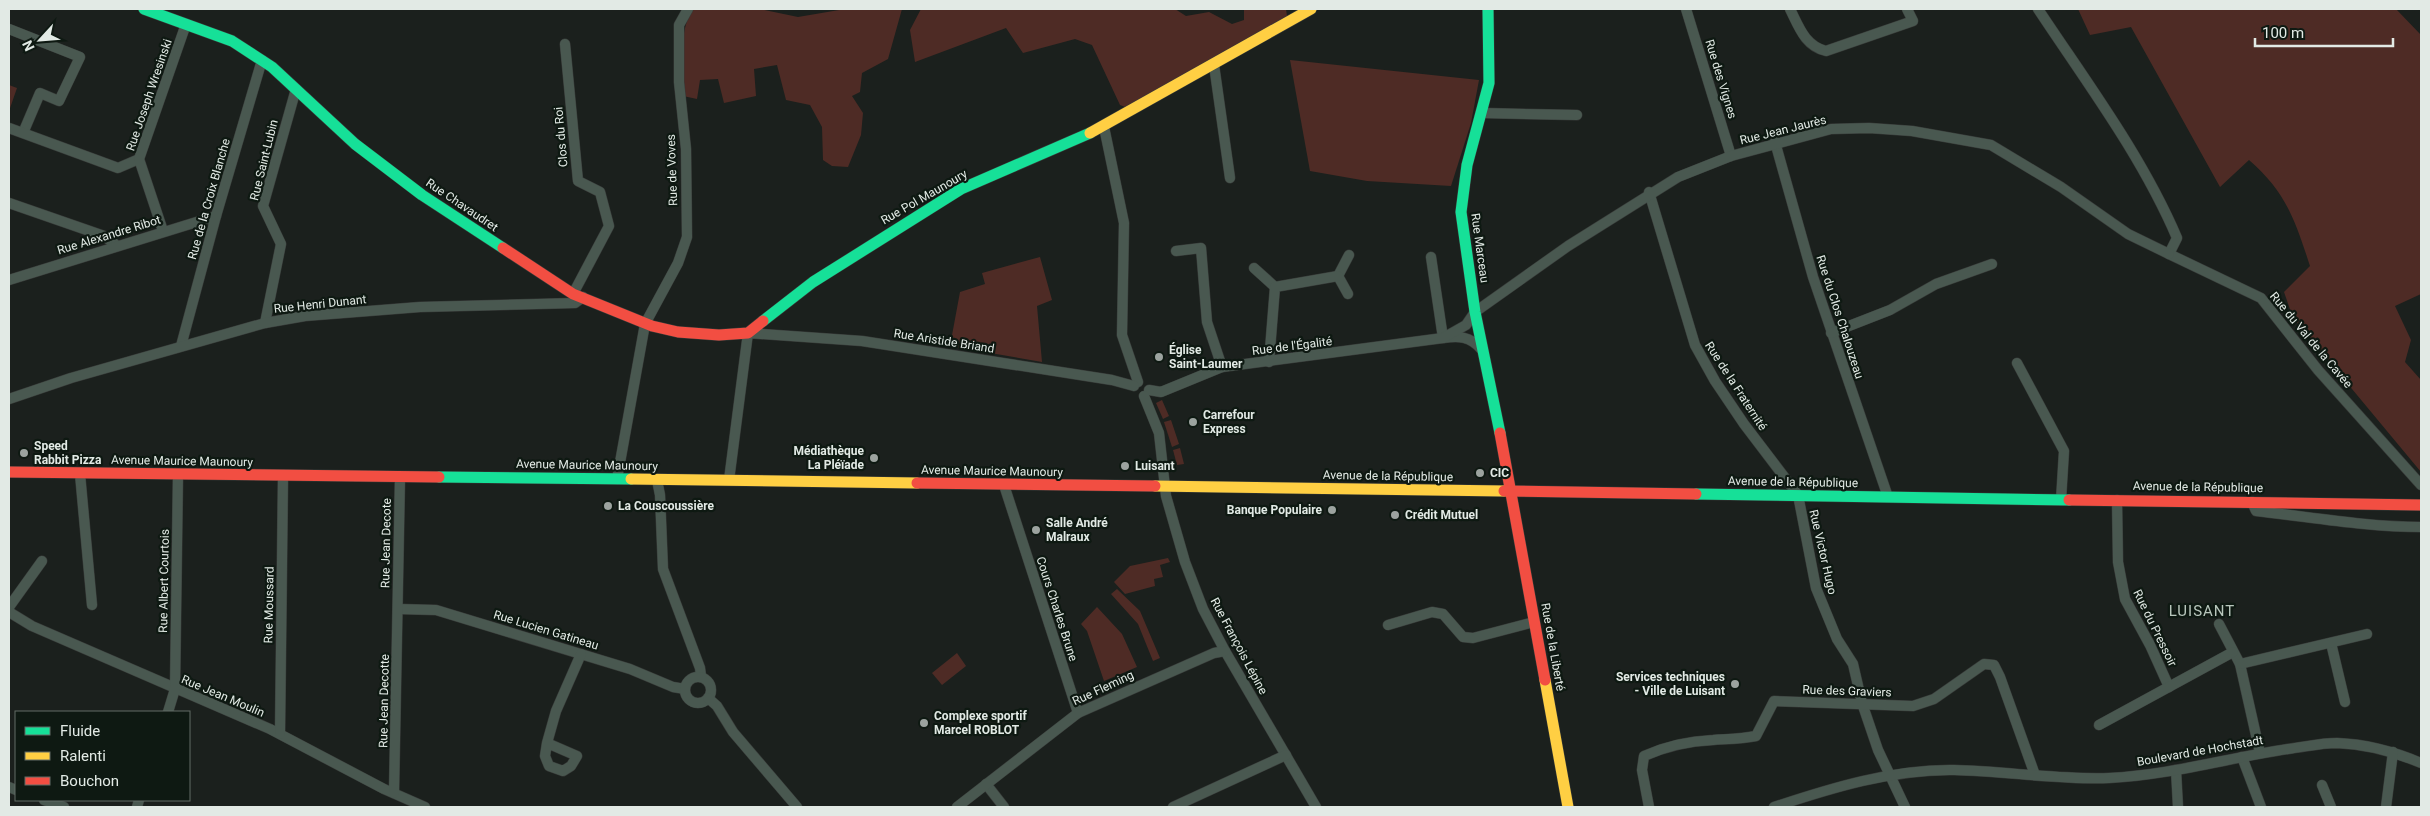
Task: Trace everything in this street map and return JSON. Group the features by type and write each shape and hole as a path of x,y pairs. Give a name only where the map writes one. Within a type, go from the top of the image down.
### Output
{"main road":[{"name":"Rue Chavaudret","path":"144,9 232,41 262,60 272,67 355,144 422,195 578,296 645,324 692,334 748,333"},
{"name":"Rue Pol Maunoury","path":"748,333 812,282 961,189 1104,127 1312,9"},
{"name":"Rue Marceau","path":"1488,9 1489,83 1468,165 1460,212 1476,312 1512,492"},
{"name":"Avenue Maurice Maunoury","path":"9,472 1165,487"},
{"name":"Avenue de la République","path":"1165,487 2421,504"},
{"name":"Rue de la Liberté","path":"1512,492 1568,807"}],"street":[{"name":"Rue de Voves","path":"616,479 645,324 678,263 687,236 686,149 679,82 679,33 680,26 688,9"},
{"name":"Rue des Vignes","path":"1686,9 1731,156"},
{"path":"1790,9 1807,41 1816,48 1826,51 1913,21 1907,9"},
{"path":"2038,9 2132,150 2166,212 2177,238 2169,254"},
{"name":"Rue Joseph Wresinski","path":"163,231 140,159 190,26"},
{"path":"9,29 80,57 60,100 40,92 23,133"},
{"name":"Clos du Roi","path":"565,44 578,181 600,192 609,226 578,296"},
{"name":"Rue de la Croix Blanche","path":"181,346 216,216 262,60"},
{"path":"1214,65 1230,178"},
{"name":"Rue Saint-Lubin","path":"265,323 282,244 263,206 296,89"},
{"path":"1482,113 1577,115"},
{"path":"1104,127 1124,223 1122,335 1136,384 1145,382 1146,393"},
{"path":"9,128 118,168 140,159"},
{"name":"Rue Jean Jaurès","path":"1476,312 1568,246 1649,192 1678,176 1775,142 1831,129 1869,128 1912,131 1991,146 2061,187 2128,234 2169,254"},
{"name":"Rue du Clos Chalouzeau","path":"1775,142 1813,277 1888,497"},
{"name":"Rue de la Fraternité","path":"1649,192 1695,345 1715,381 1744,424 1798,496"},
{"path":"9,203 104,236 116,246"},
{"name":"Rue Alexandre Ribot","path":"9,280 216,216"},
{"path":"1176,252 1201,248 1207,322 1222,367"},
{"name":"Rue du Val de la Cavée","path":"2169,254 2261,298 2318,370 2421,485"},
{"path":"1338,276 1349,255"},
{"path":"1431,257 1443,338"},
{"path":"1832,333 1890,310 1936,284 1992,264"},
{"path":"1254,268 1275,287"},
{"path":"1275,287 1338,276"},
{"path":"1338,276 1348,294"},
{"path":"1269,362 1275,287"},
{"name":"Rue Henri Dunant","path":"9,399 181,346 265,323 305,316 420,307 575,303 578,296"},
{"name":"Rue de l'Égalité","path":"1443,338 1466,324 1476,312"},
{"path":"729,480 748,333"},
{"name":"Rue Aristide Briand","path":"748,333 897,346 1136,384"},
{"name":"Rue de l'Égalité","path":"1146,393 1161,392 1222,367 1458,336 1473,340 1484,352"},
{"path":"2017,363 2064,450 2061,500"},
{"name":"Rue François Lépine","path":"1146,393 1159,433 1165,487 1186,562 1203,609 1225,651 1316,807"},
{"path":"80,474 92,605"},
{"name":"Rue Albert Courtois","path":"168,711 175,689 178,474"},
{"name":"Rue Moussard","path":"280,734 283,476"},
{"name":"Rue Jean Decote","path":"398,609 400,477"},
{"path":"656,480 660,495 663,569 700,668 701,676 711,685 708,698 700,703 693,702 687,698 684,689 688,680 701,676"},
{"name":"Cours Charles Brune","path":"1004,485 1078,712"},
{"name":"Rue Victor Hugo","path":"1798,496 1816,588 1837,639 1852,664 1862,704 1878,750 1905,807"},
{"name":"Rue du Pressoir","path":"2099,725 2169,687 2126,599 2118,562 2117,500"},
{"path":"2252,502 2256,511 2369,524 2421,527"},
{"path":"9,607 42,560"},
{"name":"Rue Lucien Gatineau","path":"398,609 436,610 630,669 673,687 684,689"},
{"name":"Rue Jean Decotte","path":"394,793 398,609"},
{"name":"Rue Jean Moulin","path":"9,612 32,626 280,734 425,807"},
{"path":"1388,625 1432,612 1443,614 1463,637 1473,638 1534,622"},
{"path":"2220,624 2240,664 2260,753"},
{"path":"2240,664 2367,634"},
{"path":"2331,643 2346,702"},
{"name":"Rue Fleming","path":"957,807 1078,712 1120,692 1214,653 1225,651"},
{"path":"2169,687 2233,652"},
{"path":"547,743 556,711 581,654"},
{"name":"Rue des Graviers","path":"1649,807 1642,770 1644,756 1656,750 1711,740 1742,739 1756,736 1774,701 1913,706 1934,699 1984,664 1994,665 2035,775"},
{"path":"708,698 717,706 733,732 797,807"},
{"name":"Boulevard de Hochstadt","path":"1774,807 1806,796 1890,775 1954,770 2110,778 2176,770 2311,744 2338,743 2393,752 2421,762"},
{"path":"2386,807 2393,752"},
{"path":"1178,806 1286,755"},
{"path":"2242,757 2261,807"},
{"path":"2176,770 2178,807"},
{"path":"986,784 1004,807"},
{"path":"2322,785 2331,807"},
{"path":"47,801 64,807"}],"shaded area":[{"path":"692,9 760,9 798,17 845,9 902,9 888,59 862,73 860,92 852,96 863,113 861,135 848,167 832,166 823,160 822,127 810,105 786,100 777,65 754,69 756,96 724,103 718,79 700,80 697,99 683,96 683,40"},
{"path":"921,9 1175,9 1186,16 1209,12 1232,24 1244,20 1244,9 1286,9 1287,16 1130,109 1120,105 1092,45 1075,39 1023,53 1006,28 915,62 910,30"},
{"path":"2078,9 2396,9 2421,35 2421,294 2395,306 2411,340 2405,362 2421,380 2421,472 2293,318 2284,292 2310,266 2294,221 2281,195 2249,160 2220,187 2131,27 2090,35"},
{"path":"1290,60 1479,80 1471,123 1451,186 1367,181 1310,171"},
{"path":"9,85 17,88 9,111"},
{"path":"1040,257 1052,300 1037,306 1042,362 950,346 960,292 985,284 982,273"},
{"path":"1162,400 1169,416 1163,419 1156,403"},
{"path":"1171,420 1179,444 1172,447 1164,422"},
{"path":"1180,448 1184,464 1177,465 1173,450"},
{"path":"1168,558 1170,562 1160,565 1163,577 1154,579 1155,586 1125,594 1114,582 1130,566"},
{"path":"1117,589 1140,611 1160,658 1153,661 1138,624 1111,594"},
{"path":"1097,607 1122,634 1137,667 1104,681 1087,631 1081,624"},
{"path":"957,653 966,666 942,685 932,673"}],"traffic: fast":[{"path":"144,9 232,41 272,67 355,144 422,195 503,248"},
{"path":"1488,9 1489,83 1467,165 1461,212 1475,312 1500,433"},
{"path":"763,321 813,282 961,189 1090,133"},
{"path":"439,477 631,479"},
{"path":"1696,494 2069,500"}],"traffic: slow":[{"path":"1090,133 1311,9"},
{"path":"631,479 917,483"},
{"path":"1155,486 1504,491"},
{"path":"1545,680 1568,807"}],"traffic: jam":[{"path":"503,248 573,294 652,326 678,332 719,335 748,333 763,321"},
{"path":"1500,433 1545,680"},
{"path":"9,472 439,477"},
{"path":"917,483 1155,486"},
{"path":"1504,491 1696,494"},
{"path":"2069,500 2421,505"}],"place":[{"name":"Église Saint-Laumer","path":"1159,357"},
{"name":"Carrefour Express","path":"1193,422"},
{"name":"Speed Rabbit Pizza","path":"24,453"},
{"name":"Médiathèque La Pléïade","path":"874,458"},
{"name":"Luisant","path":"1125,466"},
{"name":"CIC","path":"1480,473"},
{"name":"La Couscoussière","path":"608,506"},
{"name":"Banque Populaire","path":"1332,510"},
{"name":"Crédit Mutuel","path":"1395,515"},
{"name":"Salle André Malraux","path":"1036,530"},
{"name":"Services techniques - Ville de Luisant","path":"1735,684"},
{"name":"Complexe sportif Marcel ROBLOT","path":"924,723"}],"district":[{"name":"LUISANT","path":"2202,611"}]}
